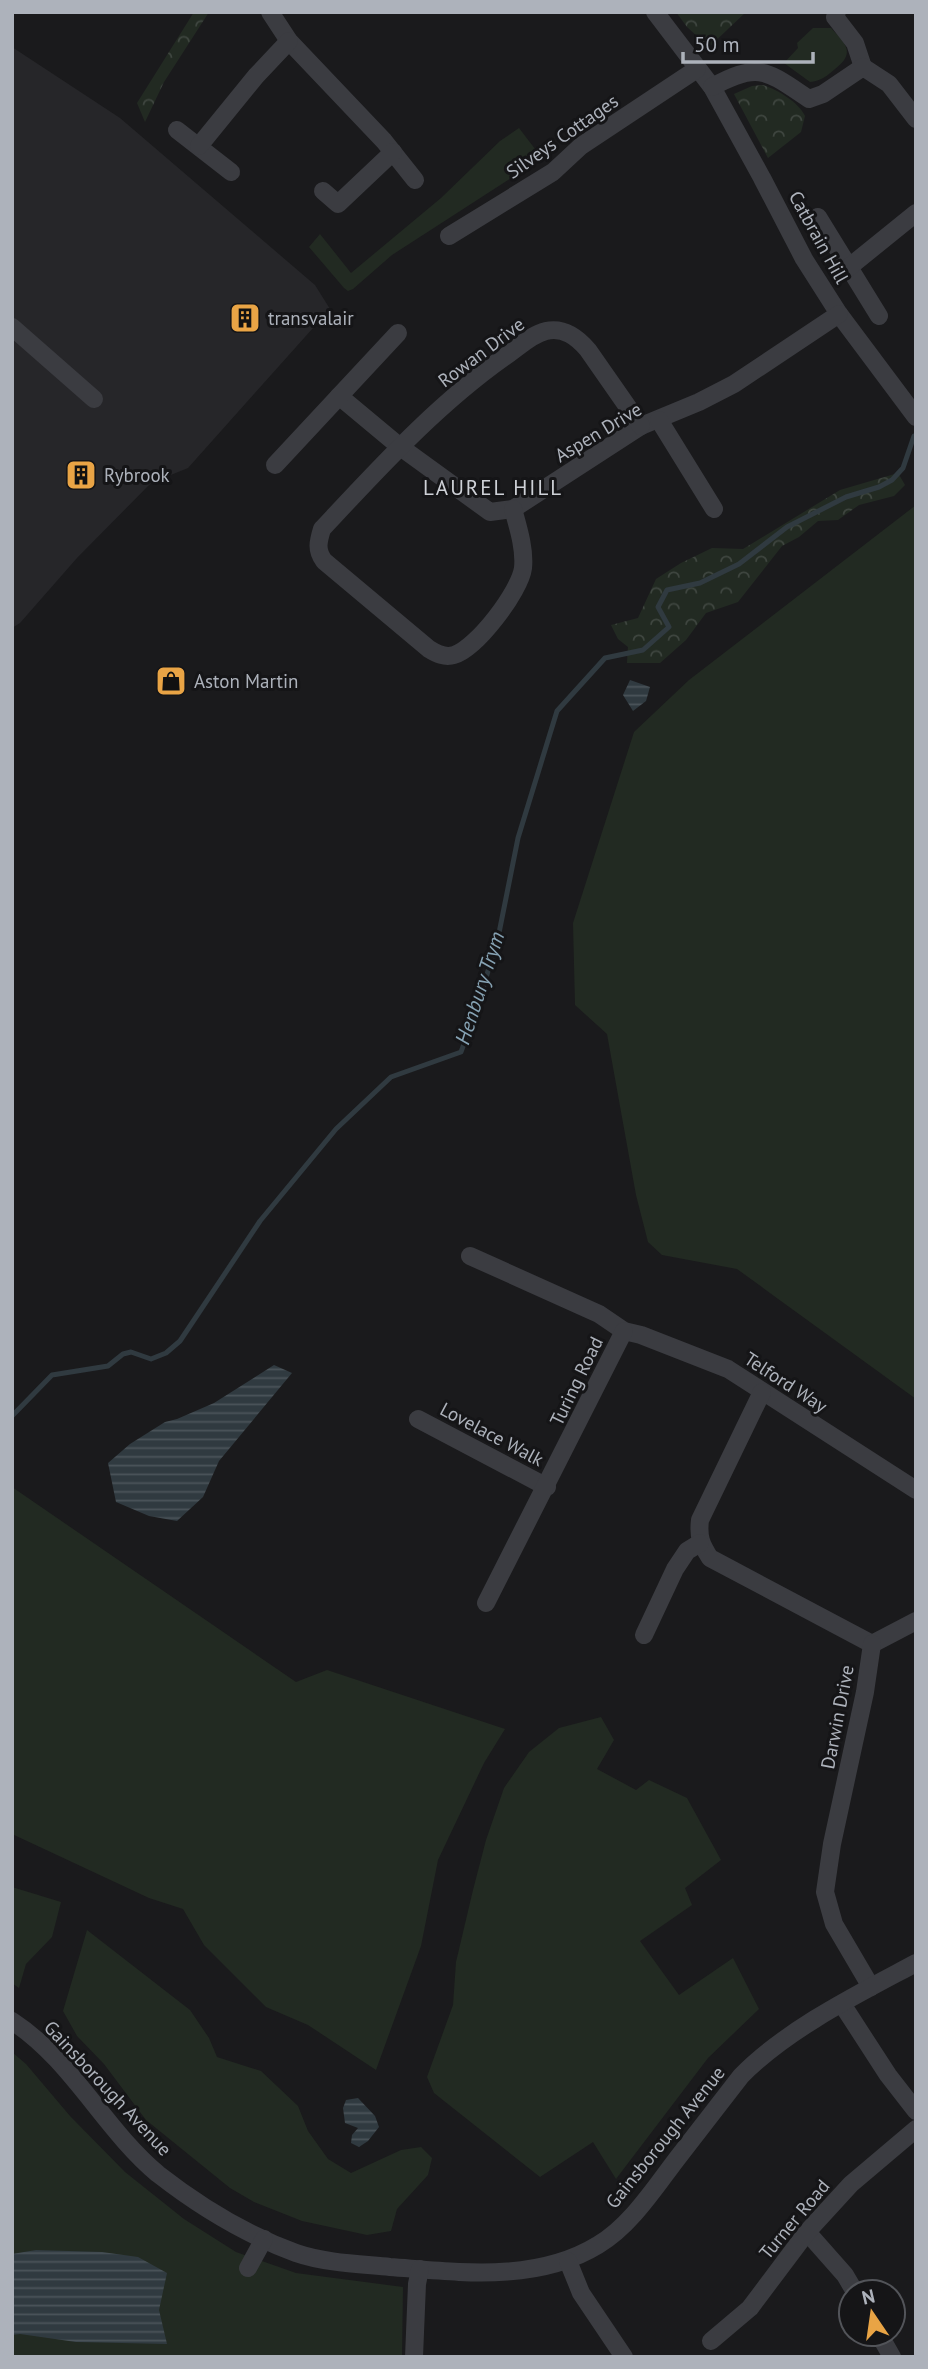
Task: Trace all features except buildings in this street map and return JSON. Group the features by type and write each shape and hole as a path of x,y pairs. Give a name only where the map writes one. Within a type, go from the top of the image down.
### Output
{"street":[{"path":"270,12 289,41 393,152 415,180"},
{"name":"Catbrain Hill","path":"655,12 712,87 804,259 839,314 916,417"},
{"path":"837,12 835,17 855,43 863,67 888,84 916,119"},
{"path":"199,146 256,76 289,41"},
{"path":"712,87 733,75 748,71 763,72 808,99 823,94 863,67"},
{"name":"Silveys Cottages","path":"449,236 554,172 581,146 697,69"},
{"path":"177,130 231,172"},
{"path":"323,191 338,204 393,152"},
{"path":"848,268 916,214"},
{"path":"818,217 879,316"},
{"path":"659,420 734,384 839,314"},
{"path":"12,327 94,399"},
{"name":"Rowan Drive","path":"400,446 501,359 538,334 551,330 572,335 588,349 641,426"},
{"path":"275,465 398,333"},
{"path":"339,396 400,446 490,512 513,509 520,531 523,566 519,585 478,637 462,652 451,656 429,649 319,554 318,542 322,529 400,446"},
{"name":"Aspen Drive","path":"513,509 641,426 659,420 715,509"},
{"name":"Turing Road","path":"470,1256 599,1314 624,1331 486,1603"},
{"name":"Telford Way","path":"624,1331 728,1369 916,1490"},
{"path":"643,1635 675,1569 687,1551 700,1543 700,1520 762,1392"},
{"name":"Lovelace Walk","path":"418,1419 547,1487"},
{"name":"Darwin Drive","path":"700,1543 710,1558 872,1644 825,1892 834,1924 871,1987"},
{"path":"872,1644 916,1621"},
{"name":"Gainsborough Avenue","path":"12,2021 26,2030 50,2053 136,2153 156,2172 191,2199 264,2239 307,2256 356,2264 482,2273 513,2271 568,2261 599,2244 625,2222 649,2196 741,2076 758,2059 842,2004 916,1963"},
{"path":"842,2004 888,2075 916,2111"},
{"name":"Turner Road","path":"711,2341 750,2308 807,2232 850,2184 916,2129"},
{"path":"807,2232 847,2278"},
{"path":"248,2268 264,2239"},
{"path":"568,2261 581,2293 624,2357"},
{"path":"414,2357 420,2269"}],"shaded area":[{"path":"12,47 120,118 315,285 330,309 188,468 151,483 77,558 20,623 12,628"},
{"path":"630,680 650,687 646,701 633,711 623,695"},
{"path":"274,1365 292,1373 219,1461 203,1497 177,1521 149,1516 116,1502 108,1463 130,1444 165,1422 214,1403"},
{"path":"358,2098 375,2116 379,2127 368,2141 359,2147 351,2143 352,2135 358,2128 345,2123 343,2108 346,2100"},
{"path":"36,2250 102,2252 138,2257 167,2273 159,2310 167,2344 76,2342 12,2335 12,2254"}],"green space":[{"path":"194,12 209,12 164,82 145,122 137,103"},
{"path":"676,12 746,12 709,47 687,27"},
{"path":"813,28 831,28 844,44 847,53 829,74 810,82 784,63 798,48 797,43"},
{"path":"763,85 787,97 805,116 801,132 768,158 734,94 752,86"},
{"path":"519,128 542,158 392,255 353,289 348,291 344,288 309,247 320,234 351,273 441,198 500,141"},
{"path":"898,473 905,485 894,496 859,505 838,520 818,521 799,537 782,546 738,602 706,613 686,640 660,663 627,663 628,647 618,639 611,625 638,618 656,579 712,548 743,549 840,490"},
{"path":"916,505 916,1399 737,1269 662,1255 648,1242 636,1195 607,1034 575,1005 573,923 634,732 689,680"},
{"path":"12,1487 296,1682 327,1670 505,1729 484,1763 438,1860 421,1946 376,2070 308,2025 266,2007 204,1945 183,1909 149,1898 12,1834"},
{"path":"601,1717 614,1740 597,1769 636,1790 649,1780 687,1798 721,1860 685,1888 692,1905 640,1941 679,1995 733,1958 759,2009 708,2058 616,2179 593,2142 540,2177 434,2093 427,2077 453,2005 456,1962 486,1840 504,1788 529,1752 559,1728"},
{"path":"12,1887 61,1902 52,1937 26,1964 19,1988 12,1983"},
{"path":"87,1930 190,2010 209,2038 217,2057 261,2071 298,2106 308,2131 328,2159 351,2173 401,2150 421,2147 432,2158 428,2175 397,2209 391,2231 367,2235 302,2221 254,2202 230,2188 146,2120 104,2064 77,2036 63,2011"},
{"path":"12,2052 125,2172 184,2219 236,2252 296,2273 403,2287 402,2357 12,2357"}],"waterway":[{"name":"Henbury Trym","path":"12,1416 52,1375 108,1366 123,1354 131,1352 151,1359 166,1353 180,1341 260,1221 336,1129 391,1077 461,1052 499,933 518,838 557,711 605,658 643,650 669,627 658,607 667,590 700,583 739,564 787,527 846,497 892,480 903,468 914,436"}],"place":[{"name":"transvalair","path":"245,318"},
{"name":"Rybrook","path":"81,475"},
{"name":"Aston Martin","path":"171,681"}],"district":[{"name":"LAUREL HILL","path":"493,488"}]}
